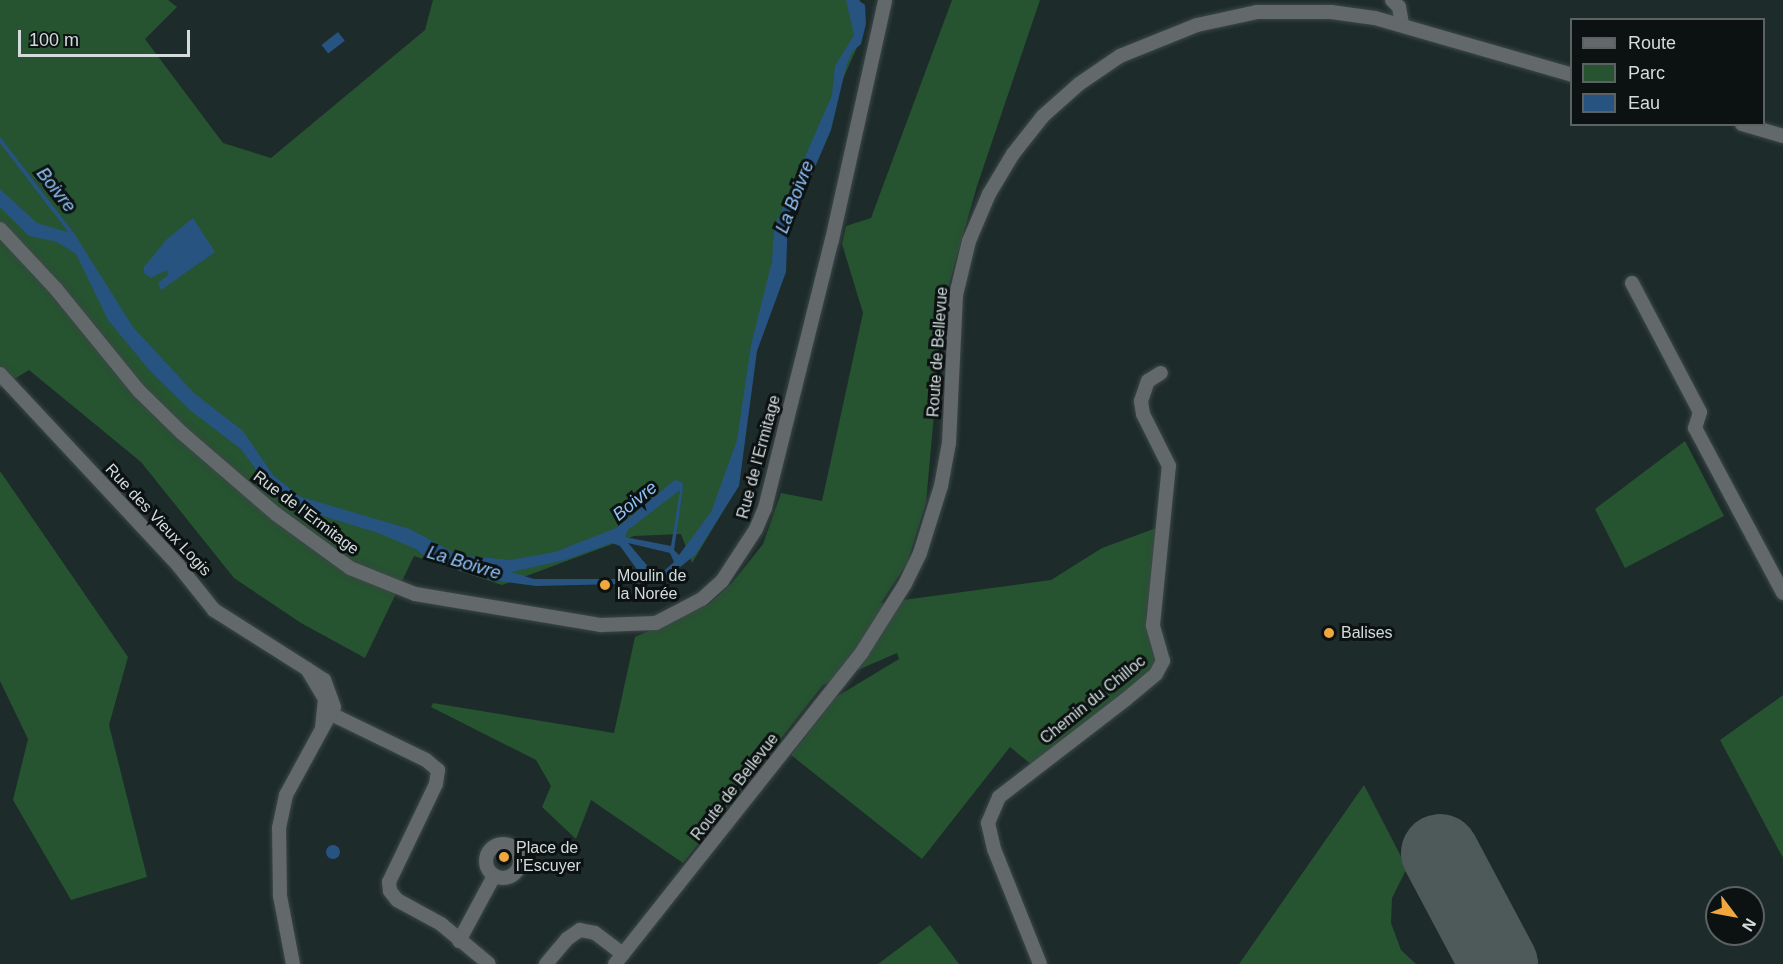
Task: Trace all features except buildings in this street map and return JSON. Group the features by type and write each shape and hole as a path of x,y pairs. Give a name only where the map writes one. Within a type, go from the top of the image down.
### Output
{"street":[{"name":"Rue de l’Ermitage","path":"0,230 56,289 144,396 222,470 350,568 415,594 601,626 656,623 702,599 722,581 756,530 765,508 832,240 885,0"},
{"path":"1392,0 1399,7 1402,24"},
{"name":"Route de Bellevue","path":"619,959 862,652 905,584 920,553 941,486 949,443 956,295 969,241 989,194 1013,154 1043,116 1079,84 1120,56 1157,39 1227,17 1293,10 1354,14 1402,24 1570,74"},
{"path":"1749,126 1783,136"},
{"path":"1632,284 1700,412 1695,428 1783,593"},
{"name":"Chemin du Chilloc","path":"1040,964 994,849 987,823 999,797 1125,700 1156,674 1163,661 1153,624 1169,466 1143,414 1141,401 1148,381 1161,373"},
{"name":"Rue des Vieux Logis","path":"0,374 178,565 214,610 307,669 330,690 329,712"},
{"path":"293,964 280,896 279,828 286,795 329,712 433,763 438,770 436,784 388,882 398,900 426,915 489,964"},
{"path":"459,940 494,876"},
{"path":"546,964 567,939 580,930 595,933 619,959"}],"green space":[{"path":"0,0 168,0 177,7 145,39 223,143 271,158 425,30 433,0 860,0 861,38 778,227 731,498 692,563 681,534 634,536 502,585 414,556 365,658 301,623 234,578 141,462 29,370 0,388"},
{"path":"952,0 1040,0 977,186 944,302 926,503 907,563 881,603 1051,580 1102,548 1159,527 1146,616 1159,649 1156,660 1147,676 1032,765 1010,747 922,859 791,755 836,697 899,659 897,653 823,685 683,863 591,800 576,839 542,807 551,786 536,760 431,707 433,703 614,733 635,637 709,604 732,583 763,544 781,493 822,501 863,313 842,244 846,226 871,218"},
{"path":"1685,441 1724,516 1625,568 1595,509"},
{"path":"0,471 128,657 109,725 147,877 71,900 13,800 28,739 0,681"},
{"path":"1783,695 1783,858 1720,740"},
{"path":"1364,785 1407,868 1392,898 1391,923 1401,950 1416,964 1239,964"},
{"path":"930,925 959,964 878,964"}],"water":[{"name":"La Boivre","path":"846,0 858,0 865,5 866,24 861,44 852,52 846,67 831,130 806,188 788,215 786,272 757,351 739,486 696,554 661,583 536,586 491,580 430,561 416,549 378,533 291,506 274,494 241,449 191,411 151,372 108,320 76,254 57,242 29,236 0,207 0,189 37,223 67,232 72,230 133,327 194,393 243,431 273,475 301,497 410,529 458,555 510,560 555,552 616,528 675,480 682,482 683,488 674,550 679,555 711,512 737,440 751,345 772,261 774,228 832,95 835,66 854,35","holes":["680,490 671,546 625,537 628,530","612,543 620,546 644,579 534,579 511,572 565,560","628,543 670,553 674,562 657,577"]},
{"path":"338,32 345,41 328,54 321,45"},
{"path":"193,218 215,252 161,290 158,283 168,275 167,270 151,278 144,273 144,267 167,239"},
{"path":"333,845 338,847 340,852 338,857 333,859 328,857 326,852 328,847"}],"waterway":[{"name":"Boivre","path":"0,140 72,234"}],"runway":[{"path":"1440,853 1499,964"}],"place":[{"name":"Moulin de la Norée","path":"605,585"},
{"name":"Balises","path":"1329,633"},
{"name":"Place de l’Escuyer","path":"504,857"}]}
